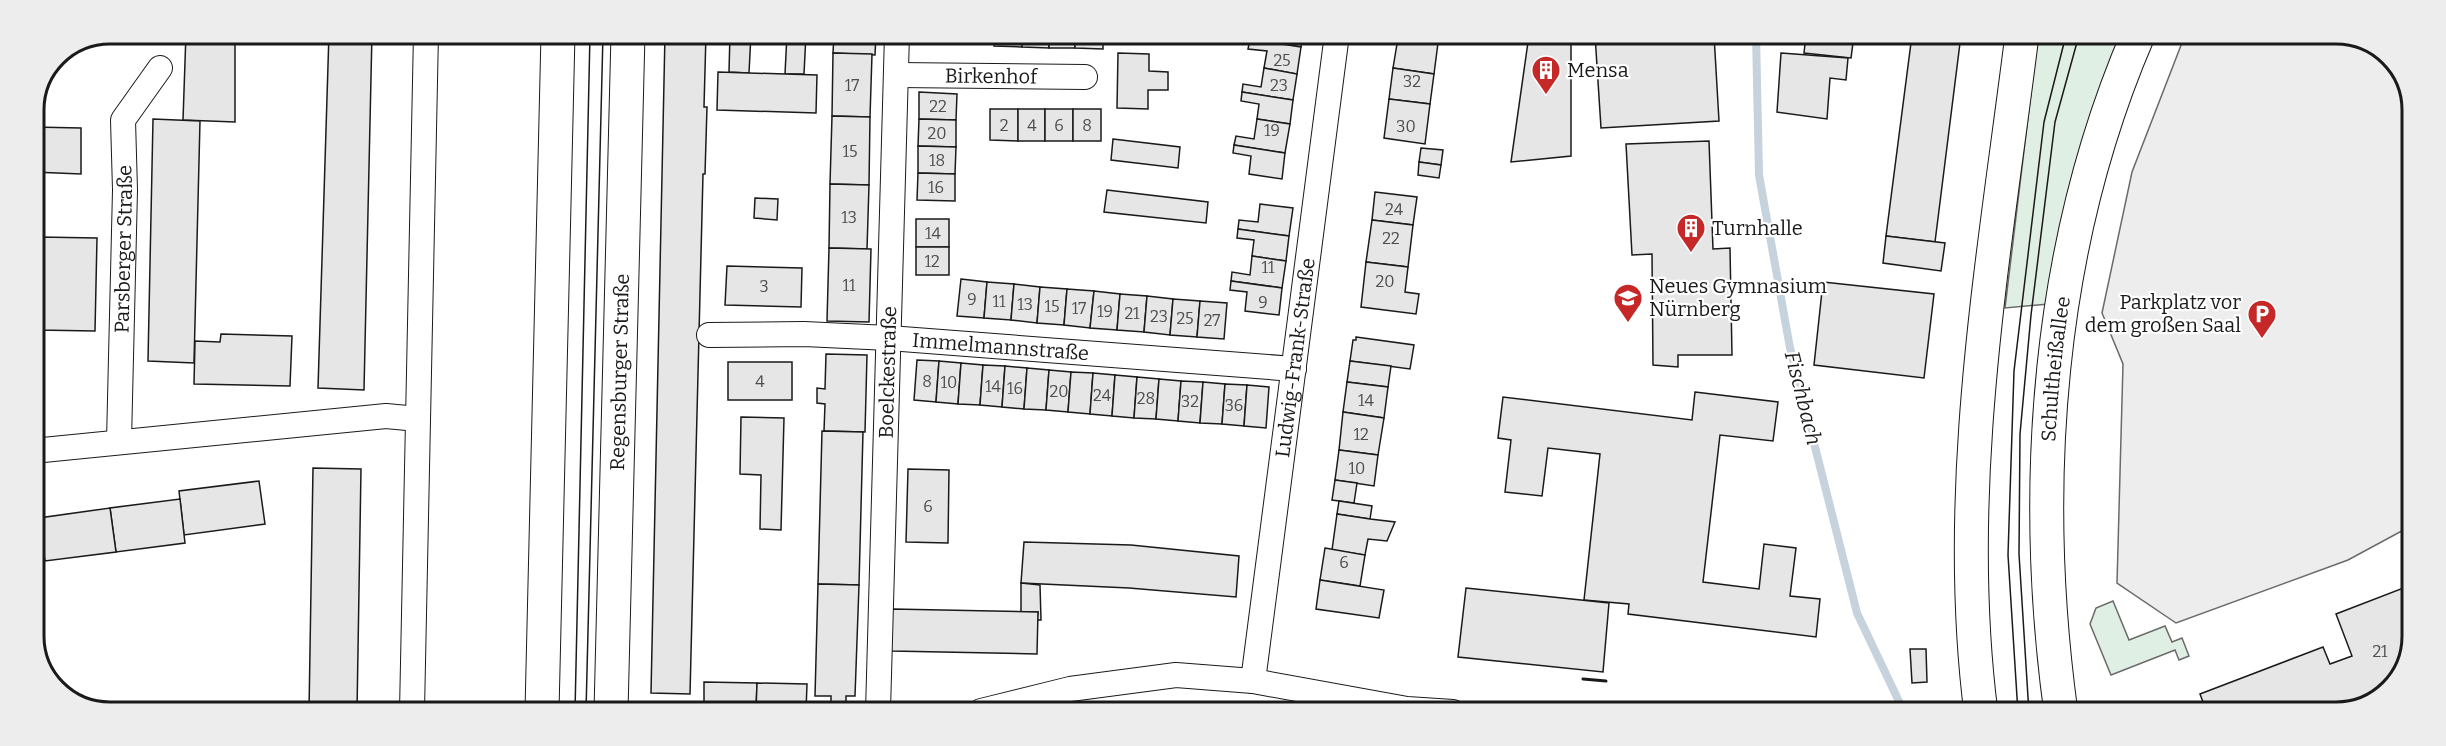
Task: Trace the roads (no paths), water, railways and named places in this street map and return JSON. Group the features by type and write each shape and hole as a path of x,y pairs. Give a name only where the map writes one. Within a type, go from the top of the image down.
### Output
{"main road":[{"path":"542,702 558,44"},
{"name":"Regensburger Straße","path":"611,702 628,44"},
{"path":"1980,702 1973,604 1975,453 1987,309 2021,44"},
{"name":"Schultheißallee","path":"2060,702 2051,609 2048,525 2055,361 2067,273 2092,167 2135,44"}],"street":[{"path":"412,702 426,44"},
{"name":"Boelckestraße","path":"878,702 897,44"},
{"name":"Ludwig-Frank-Straße","path":"1253,681 1336,44"},
{"name":"Parsberger Straße","path":"119,441 125,190 123,120 160,68"},
{"name":"Birkenhof","path":"897,75 1085,76"},
{"name":"Immelmannstraße","path":"709,335 804,334 889,338 1294,369"},
{"path":"44,450 386,416 418,419"},
{"path":"1016,702 1070,688 1176,675 1253,681 1368,702"}],"waterway":[{"name":"Fischbach","path":"1756,44 1759,175 1790,348 1857,613 1899,702"}],"tram line":[{"path":"575,702 590,44"},
{"path":"586,702 603,44"},
{"path":"2017,702 2008,555 2014,371 2044,122 2064,44"},
{"path":"2028,702 2019,554 2020,434 2031,315 2055,122 2077,44"}],"place":[{"name":"Mensa","path":"1546,96"},
{"name":"Turnhalle","path":"1691,254"},
{"name":"Neues Gymnasium Nürnberg","path":"1628,324"},
{"name":"Parkplatz vor dem großen Saal","path":"2262,340"}]}
